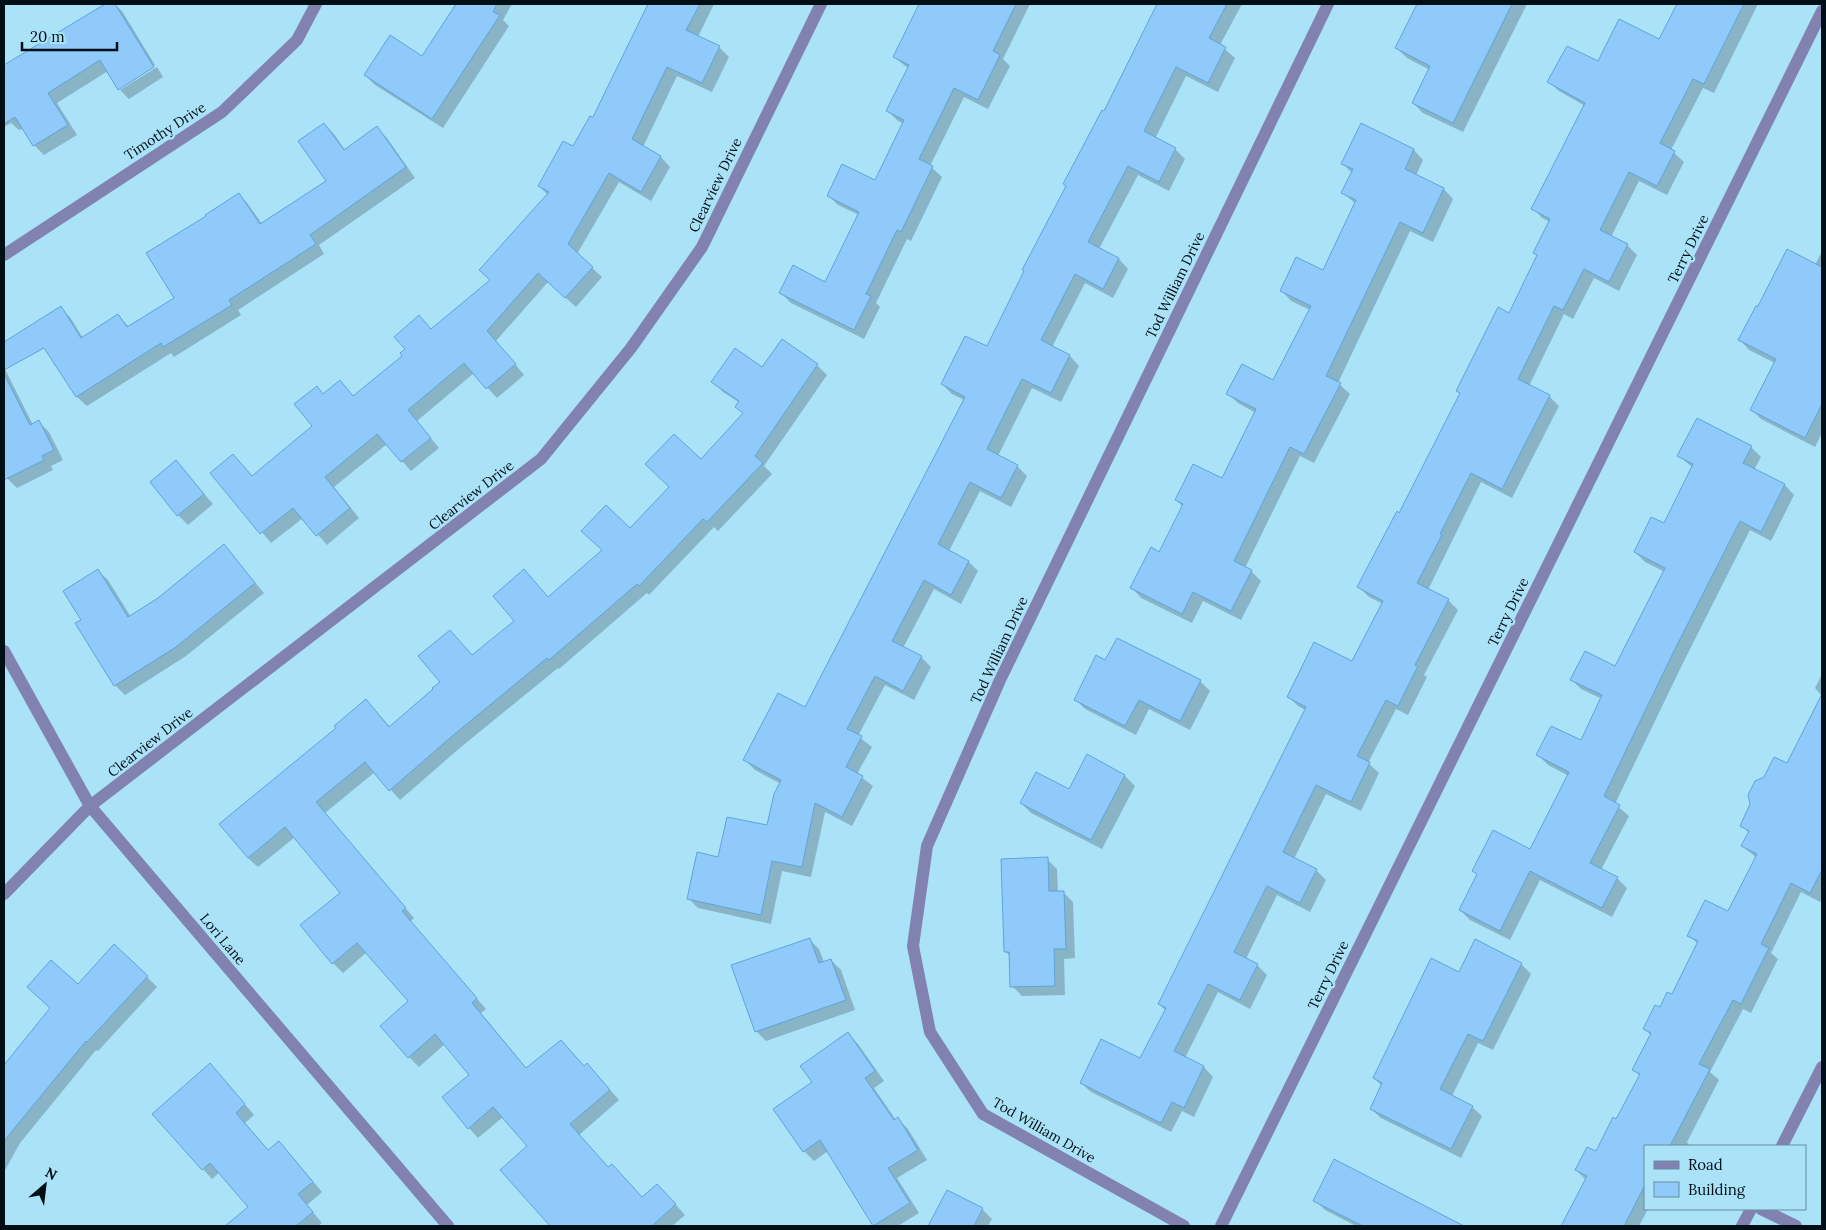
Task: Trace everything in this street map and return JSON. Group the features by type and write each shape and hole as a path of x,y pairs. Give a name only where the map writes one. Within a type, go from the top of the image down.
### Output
{"street":[{"name":"Timothy Drive","path":"4,255 222,112 297,40 316,4"},
{"name":"Clearview Drive","path":"4,894 90,806 541,459 631,348 702,246 821,4"},
{"name":"Tod William Drive","path":"1184,1226 983,1114 930,1032 913,946 927,846 1000,680 1328,4"},
{"name":"Terry Drive","path":"1221,1226 1822,11"},
{"name":"Lori Lane","path":"4,650 90,806 448,1226"},
{"path":"1783,1145 1822,1067"},
{"path":"1742,1226 1750,1210"},
{"path":"1763,1210 1796,1226"}],"building":[{"path":"105,4 115,4 154,67 118,90 100,60 48,93 68,125 33,146 15,117 4,124 4,65"},
{"path":"456,4 497,4 493,12 500,15 432,119 364,75 390,35 422,56"},
{"path":"648,4 700,4 686,30 720,46 702,83 667,67 632,139 661,156 641,192 609,173 568,244 593,267 565,298 538,273 487,331 516,364 486,389 464,363 408,410 431,438 401,462 377,434 325,477 350,508 316,536 293,508 260,534 210,473 233,454 252,476 312,426 294,404 317,386 323,394 340,380 353,396 402,356 400,353 405,349 394,337 419,315 431,329 490,280 479,270 549,192 538,186 563,141 573,146 590,116 593,117"},
{"path":"919,4 1016,4 993,51 1000,55 978,100 954,88 919,159 933,166 901,232 897,230 866,294 871,296 854,330 779,293 793,265 825,282 859,212 827,196 842,164 875,180 904,120 886,111 909,65 893,57"},
{"path":"1157,4 1227,4 1209,38 1226,47 1208,83 1176,67 1144,131 1176,148 1159,182 1128,166 1088,242 1119,258 1103,289 1075,274 1041,340 1070,355 1051,393 1022,379 987,449 1018,465 1001,498 970,482 938,544 969,561 951,595 924,580 892,641 922,656 903,691 875,676 847,729 862,736 846,767 863,776 842,817 815,803 802,867 772,861 761,915 687,899 697,852 718,857 727,817 767,825 774,794 781,780 743,760 778,693 805,707 965,397 941,384 965,336 987,346 1024,271 1022,270 1066,186 1063,184 1102,110 1104,111"},
{"path":"1417,4 1512,4 1453,123 1412,103 1430,66 1395,48"},
{"path":"1677,4 1744,4 1704,84 1693,79 1660,143 1675,151 1657,186 1629,172 1600,230 1628,244 1609,282 1584,269 1563,310 1554,306 1518,379 1550,395 1502,489 1471,473 1440,534 1442,535 1417,583 1449,599 1415,665 1418,666 1398,706 1386,700 1357,756 1370,762 1351,802 1316,785 1283,852 1317,869 1300,903 1267,886 1234,952 1258,964 1240,1000 1208,984 1174,1051 1204,1066 1184,1108 1172,1102 1161,1123 1080,1083 1101,1039 1140,1058 1166,1008 1158,1004 1306,707 1287,697 1314,642 1352,661 1383,601 1357,587 1397,511 1399,513 1460,393 1456,391 1498,307 1509,313 1537,255 1533,253 1550,219 1531,209 1585,103 1547,82 1567,46 1598,61 1619,19 1659,39"},
{"path":"324,123 344,150 377,126 406,167 310,235 316,244 229,300 232,305 163,347 161,343 76,397 44,348 4,370 4,342 61,306 81,338 118,314 127,327 174,298 146,253 239,193 260,224 326,181 298,141"},
{"path":"1361,123 1414,149 1405,169 1444,188 1423,233 1400,222 1326,376 1341,383 1304,454 1290,447 1234,561 1252,570 1231,611 1193,592 1182,614 1130,588 1151,547 1159,552 1183,504 1175,500 1193,464 1222,478 1256,409 1226,394 1242,364 1273,380 1311,306 1280,291 1296,257 1323,270 1356,200 1341,193 1353,169 1341,164"},
{"path":"1787,249 1822,267 1822,404 1805,438 1750,410 1776,359 1738,340"},
{"path":"782,339 818,364 755,456 763,463 707,522 703,519 639,586 637,584 549,660 547,658 389,791 365,762 316,802 406,908 402,911 477,998 472,1003 526,1068 561,1040 584,1066 587,1063 610,1090 570,1124 608,1167 612,1164 642,1197 657,1184 676,1204 652,1226 550,1226 500,1170 527,1146 493,1107 468,1129 442,1097 469,1075 435,1034 408,1058 380,1026 408,1001 357,943 332,964 300,925 340,893 285,827 248,858 219,824 336,728 334,726 366,699 389,727 440,682 418,656 450,630 472,655 514,621 493,596 524,569 548,597 602,550 581,531 606,505 630,528 669,487 645,464 674,434 701,459 743,413 735,407 739,401 711,382 735,348 762,367"},
{"path":"4,374 30,425 39,420 54,450 42,456 44,460 4,480"},
{"path":"1697,418 1752,446 1743,463 1785,484 1761,532 1740,521 1673,653 1604,796 1620,805 1590,863 1618,877 1602,908 1530,871 1500,931 1459,910 1477,874 1472,871 1493,830 1530,849 1569,772 1536,755 1551,726 1581,740 1602,695 1570,680 1585,651 1615,666 1665,568 1634,552 1651,517 1664,523 1693,464 1677,456"},
{"path":"176,460 204,494 177,516 150,482"},
{"path":"224,544 255,583 176,647 114,686 75,623 81,620 63,591 98,569 128,617 158,598"},
{"path":"1117,638 1201,680 1180,721 1139,700 1125,726 1074,700 1096,655 1105,660"},
{"path":"1822,694 1822,870 1810,893 1791,883 1761,944 1769,948 1741,1004 1733,1000 1699,1064 1710,1069 1671,1145 1644,1145 1644,1187 1624,1226 1561,1226 1587,1176 1575,1170 1587,1147 1596,1151 1613,1117 1616,1119 1640,1074 1632,1070 1651,1033 1643,1029 1655,1005 1660,1007 1667,992 1672,994 1698,941 1687,936 1705,900 1728,911 1757,854 1741,846 1749,831 1740,826 1750,804 1748,795 1755,781 1764,777 1774,757 1787,763"},
{"path":"1087,754 1125,775 1091,840 1020,803 1036,772 1069,789"},
{"path":"1048,857 1049,891 1064,891 1066,949 1054,949 1055,986 1010,987 1009,952 1004,952 1001,859"},
{"path":"810,938 819,963 831,959 846,1000 755,1032 731,965"},
{"path":"1475,939 1522,963 1483,1041 1468,1034 1440,1089 1473,1106 1451,1149 1370,1109 1382,1083 1373,1078 1431,958 1459,972"},
{"path":"114,944 148,976 86,1041 4,1141 4,1065 50,1008 27,987 51,960 78,984"},
{"path":"848,1032 875,1071 865,1078 894,1120 898,1117 918,1150 888,1168 910,1203 873,1226 820,1140 803,1152 773,1109 812,1082 800,1066"},
{"path":"210,1063 245,1104 236,1113 268,1150 279,1141 313,1182 298,1194 313,1212 296,1226 225,1226 248,1207 210,1163 202,1170 152,1114"},
{"path":"1334,1159 1464,1226 1363,1226 1313,1201"},
{"path":"947,1190 983,1208 974,1226 928,1226"}]}
